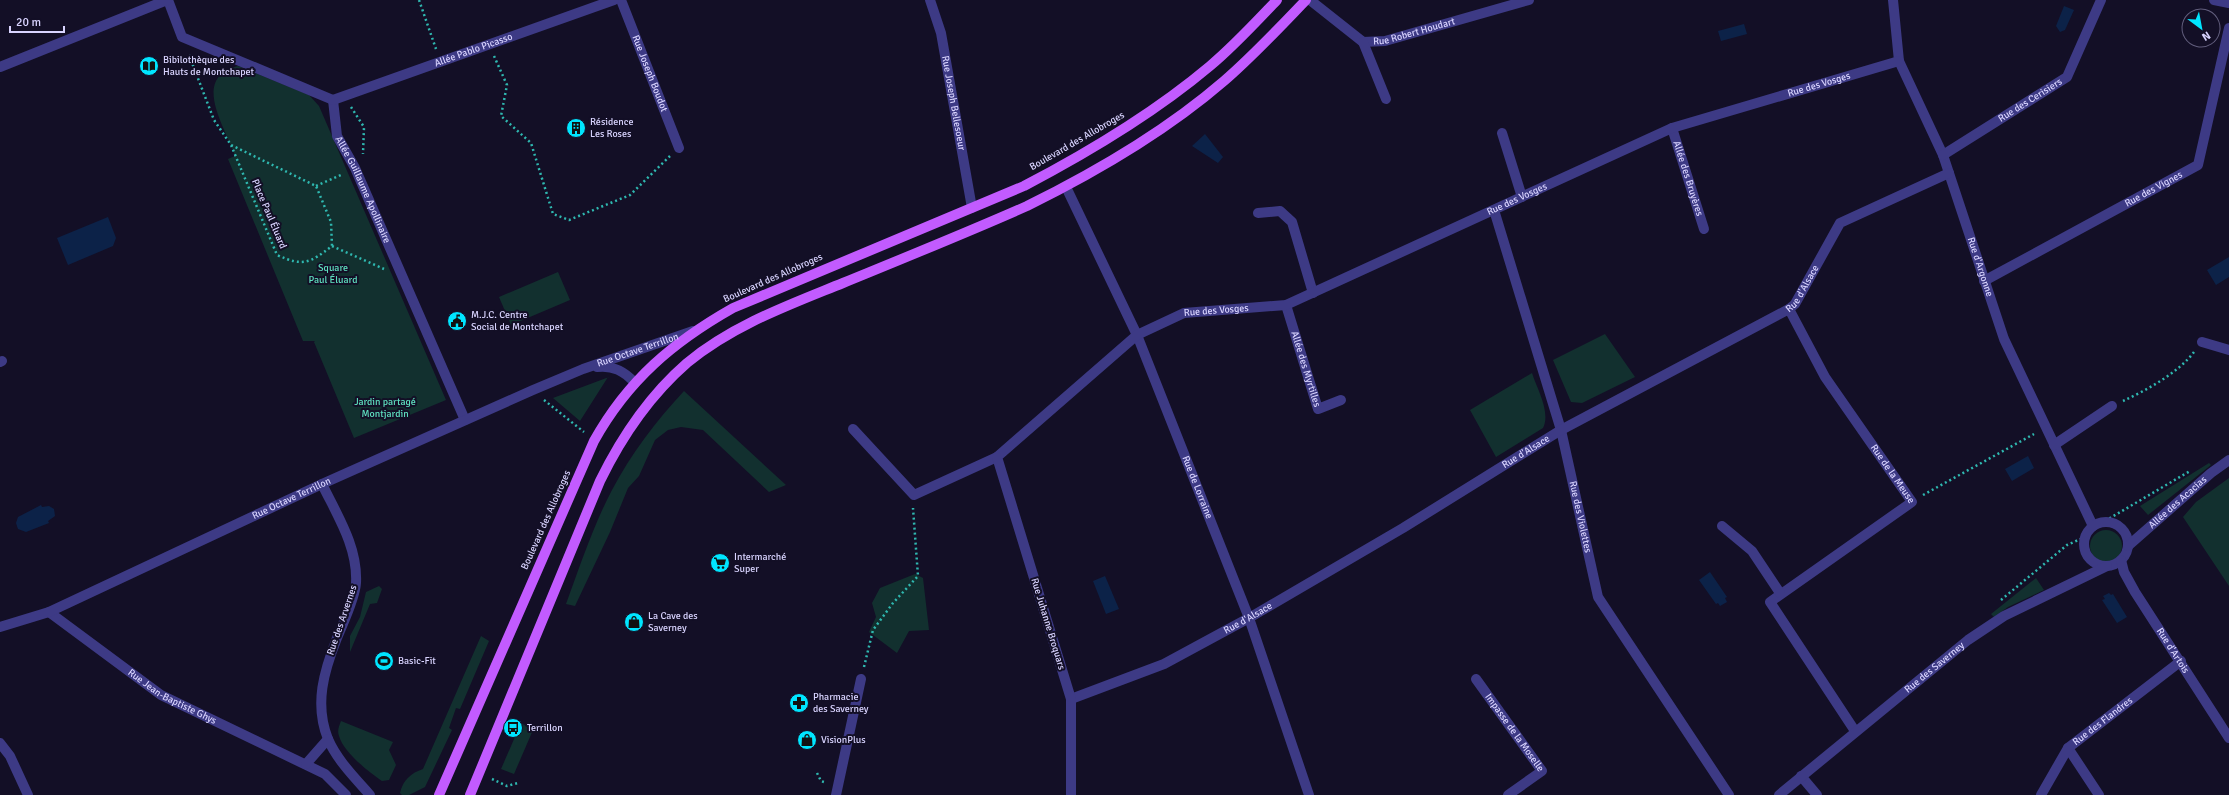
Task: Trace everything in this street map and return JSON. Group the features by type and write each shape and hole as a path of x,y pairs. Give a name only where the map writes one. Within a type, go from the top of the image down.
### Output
{"main road":[{"name":"Boulevard des Allobroges","path":"439,795 594,441 606,419 634,382 659,358 693,331 732,308 767,292 1024,186 1066,164 1165,101 1210,66 1277,0"},
{"path":"470,795 600,481 615,450 631,426 649,402 668,381 707,348 754,320 984,225 1066,186 1124,153 1176,118 1223,81 1252,55 1306,0"}],"street":[{"path":"0,67 168,0 182,37 333,100"},
{"name":"Allée Pablo Picasso","path":"333,100 614,0"},
{"name":"Rue Joseph Boudot","path":"621,0 679,148"},
{"name":"Rue Joseph Bellesoeur","path":"930,0 941,33 972,208"},
{"name":"Rue Robert Houdart","path":"1310,0 1363,42 1384,42 1529,0"},
{"name":"Rue d'Argonne","path":"1893,0 1899,61 1943,155 2004,340 2045,428 2098,524"},
{"name":"Rue des Cerisiers","path":"1943,155 2066,77 2101,0"},
{"path":"2214,0 2229,3"},
{"name":"Rue des Vignes","path":"1984,281 2198,165 2229,28"},
{"path":"1363,42 1386,99"},
{"name":"Rue des Vosges","path":"1137,335 1184,313 1286,305 1672,128 1899,61"},
{"name":"Allée Guillaume Apollinaire","path":"333,100 337,136 355,168 465,420"},
{"name":"Allée des Bruyères","path":"1672,128 1704,229"},
{"path":"1502,133 1522,197"},
{"name":"Rue d'Alsace","path":"1071,699 1164,664 1249,618 1402,528 1561,430 1789,309 1795,304 1840,223 1949,173"},
{"name":"Rue de Lorraine","path":"1066,186 1137,335 1249,618 1309,795"},
{"name":"Rue des Violettes","path":"1494,210 1561,430 1598,596 1730,795"},
{"path":"1258,213 1280,211 1292,222 1313,293"},
{"name":"Allée des Myrtilles","path":"1286,305 1318,409 1341,400"},
{"name":"Rue de la Meuse","path":"1780,593 1912,502 1825,377 1789,309"},
{"name":"Rue Octave Terrillon","path":"0,627 49,612 322,484 533,390 583,369 693,331"},
{"path":"853,429 914,496 998,458 1137,335"},
{"path":"2202,342 2229,350"},
{"name":"Rue Octave Terrillon","path":"583,369 602,366 615,368 626,373 634,382"},
{"path":"2054,445 2112,406"},
{"name":"Rue Juhanne Broquars","path":"998,458 1071,699 1071,795"},
{"name":"Allée des Acacias","path":"2128,546 2211,473 2229,460"},
{"name":"Rue des Arvernes","path":"322,484 349,541 356,567 356,585 322,679 321,697 328,739"},
{"path":"2112,523 2121,527 2127,536 2128,546 2121,560 2107,566 2093,562 2085,551 2085,537 2098,524 2112,523"},
{"path":"1722,526 1752,551 1780,593 1770,602 1855,731"},
{"name":"Rue d'Artois","path":"2121,560 2124,572 2135,592 2226,726 2229,738"},
{"name":"Rue des Saverney","path":"1779,795 1855,731 1968,640 2004,616 2107,566"},
{"name":"Rue Jean-Baptiste Ghys","path":"49,612 162,696 325,774 346,795"},
{"name":"Rue des Flandres","path":"2041,795 2068,748 2181,661"},
{"path":"836,795 862,679"},
{"name":"Impasse de la Moselle","path":"1476,679 1542,771 1508,795"},
{"path":"306,764 328,739 344,764 370,795"},
{"path":"0,743 10,756 28,795"},
{"path":"2068,748 2099,795"},
{"path":"1801,776 1817,795"}],"path":[{"path":"419,0 440,62"},
{"name":"Place Paul Éluard","path":"182,37 214,120 231,145 277,255 292,262 313,261 332,246"},
{"path":"489,45 507,85 501,116 531,143 553,214 569,220 630,195 679,148"},
{"path":"346,95 350,105 364,127 363,159"},
{"path":"231,145 297,175 316,186 331,222 332,246 403,277"},
{"path":"316,186 355,168"},
{"path":"2112,406 2136,395 2186,363 2202,342"},
{"path":"533,390 594,441"},
{"path":"1912,502 2045,428"},
{"path":"2098,524 2195,468"},
{"path":"862,679 873,630 893,603 918,576 912,517 914,496"},
{"path":"479,774 507,786 518,783"}],"green space":[{"name":"Square Paul Éluard","path":"238,66 309,95 319,106 446,400 354,438 314,342 315,341 303,341 228,159 235,156 219,118 215,105 214,92 216,81 224,72"},
{"path":"558,272 570,300 511,325 499,297"},
{"path":"1605,334 1635,377 1582,403 1571,402 1553,360"},
{"path":"1532,373 1544,408 1545,422 1543,428 1496,457 1470,410"},
{"path":"608,377 580,421 553,398"},
{"path":"684,391 786,485 769,492 703,430 681,427 668,430 655,440 639,476 628,488 610,532 575,606 566,604 593,532 619,477 645,438"},
{"path":"2209,463 2211,465 2148,515 2140,506"},
{"path":"2229,478 2229,586 2183,517 2196,502"},
{"path":"2103,530 2109,530 2118,534 2122,546 2118,558 2109,562 2103,562 2094,558 2090,549 2090,543 2094,534"},
{"path":"915,574 923,578 929,630 909,631 897,653 869,632 876,617 872,603 880,588"},
{"path":"2036,578 2044,590 2008,607 1994,617 1991,614"},
{"path":"379,586 382,589 377,603 370,604 350,652 350,636 360,617 366,592"},
{"path":"481,636 489,641 460,709 456,708 449,728 452,730 425,787 409,795 402,795 400,793 401,788 405,781 411,775 423,769"},
{"path":"341,721 393,742 389,750 396,765 389,780 382,781 358,762 346,749 338,734 338,728"},
{"path":"521,723 533,730 514,774 501,769"}],"water":[{"path":"2064,6 2074,10 2065,30 2060,32 2056,26"},
{"path":"1744,24 1747,34 1721,41 1718,31"},
{"path":"1205,134 1223,157 1218,163 1192,146"},
{"path":"108,217 116,238 113,246 68,265 57,238"},
{"path":"2229,257 2229,277 2216,285 2207,270"},
{"path":"2028,456 2034,468 2012,481 2005,469"},
{"path":"41,505 42,507 49,506 54,509 55,516 48,521 49,523 26,532 18,529 16,523 18,517"},
{"path":"1710,572 1727,597 1725,598 1727,602 1720,606 1718,603 1716,604 1699,580"},
{"path":"1105,576 1119,609 1106,614 1093,581"},
{"path":"2109,593 2111,595 2113,594 2127,617 2117,623 2102,600 2105,599 2103,596"}],"place":[{"name":"Bibilothèque des Hauts de Montchapet","path":"149,66"},
{"name":"Résidence Les Roses","path":"576,128"},
{"name":"M.J.C. Centre Social de Montchapet","path":"457,321"},
{"name":"Intermarché Super","path":"720,563"},
{"name":"La Cave des Saverney","path":"634,622"},
{"name":"Basic-Fit","path":"384,661"},
{"name":"Pharmacie des Saverney","path":"799,703"},
{"name":"Terrillon","path":"513,728"},
{"name":"VisionPlus","path":"807,740"}],"park label":[{"name":"Jardin partagé Montjardin","path":"385,408"}]}
